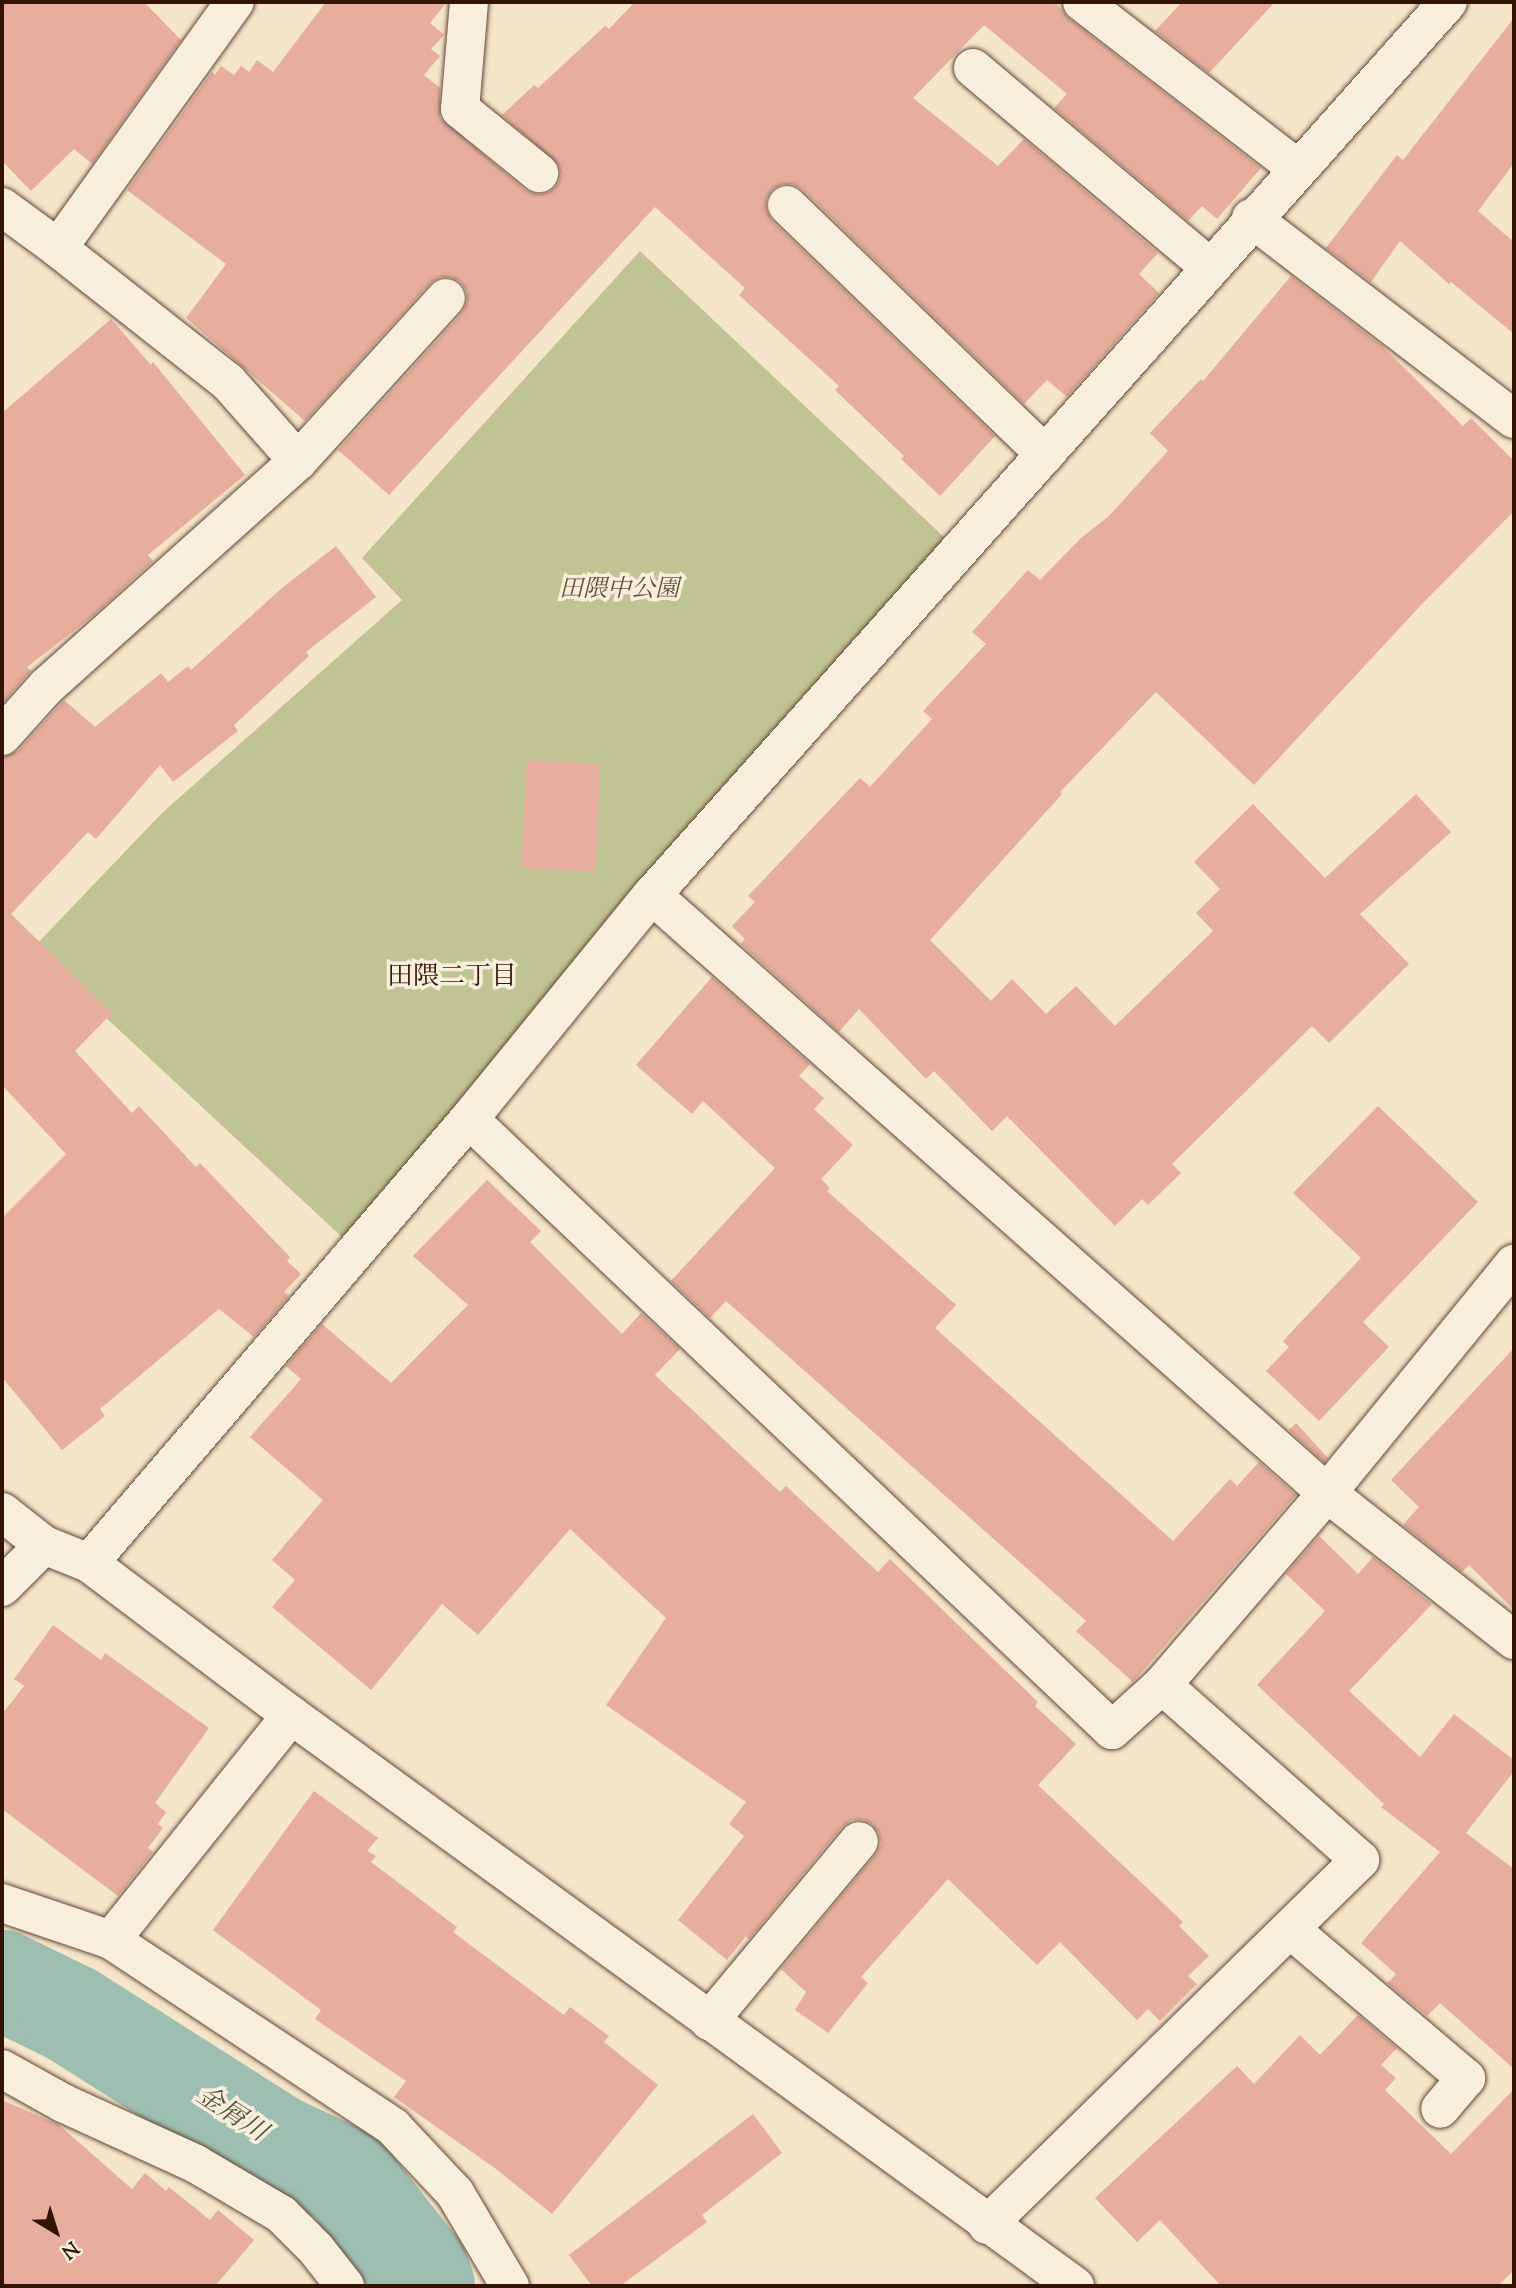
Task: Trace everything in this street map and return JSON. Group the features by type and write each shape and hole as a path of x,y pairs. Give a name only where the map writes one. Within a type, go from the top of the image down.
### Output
{"street":[{"path":"58,248 235,2"},
{"path":"469,2 460,108 539,173"},
{"path":"1083,2 1298,169"},
{"path":"89,1563 468,1119 652,895 1045,454 1251,218 1448,2"},
{"path":"973,68 1209,267"},
{"path":"787,205 1045,454"},
{"path":"2,207 228,382 298,461"},
{"path":"1251,218 1514,419"},
{"path":"2,736 46,687 298,461 446,298"},
{"path":"652,895 1328,1493 1514,1640"},
{"path":"468,1119 1112,1730 1162,1685 1328,1493 1514,1264"},
{"path":"2,1512 44,1545 89,1563 291,1715 987,2225 1075,2286"},
{"path":"2,1587 44,1545"},
{"path":"987,2225 1360,1860 1162,1685"},
{"path":"111,1940 291,1715"},
{"path":"709,2021 859,1840"},
{"path":"2,1903 111,1940 393,2127 455,2193 510,2286"},
{"path":"1290,1929 1466,2078 1440,2109"},
{"path":"2,2069 63,2103 196,2164 281,2214 316,2249 345,2286"}],"green space":[{"name":"田隈中公園","path":"640,251 946,539 343,1238 32,949 162,813 402,600 362,558"}],"building":[{"path":"2,2 144,2 181,40 92,164 74,149 31,191 2,161"},
{"path":"326,2 447,2 430,23 444,35 431,49 440,56 424,75 440,88 440,118 525,190 535,194 546,194 556,187 561,176 559,165 502,115 534,85 538,88 605,26 609,29 635,2 1055,2 1069,19 1261,168 1217,219 1202,206 1188,221 1054,108 1067,94 984,25 913,98 998,166 1024,139 1158,253 1139,274 1159,293 1067,397 1047,380 1024,404 802,189 793,184 782,184 772,189 766,199 766,210 772,221 995,436 940,496 901,459 904,456 835,390 839,386 739,295 745,288 655,207 389,495 338,450 462,313 467,302 467,292 461,282 450,277 439,277 430,283 305,421 186,318 226,264 127,190 212,72 215,75 221,66 234,75 241,66 249,72 257,60 273,72"},
{"path":"1182,2 1275,2 1209,73 1155,31"},
{"path":"1514,18 1514,163 1478,211 1514,242 1514,334 1451,282 1449,284 1400,241 1371,282 1326,248 1397,155 1403,160"},
{"path":"1291,276 1381,345 1463,426 1471,418 1514,461 1514,511 1421,605 1254,785 1156,692 1060,792 1062,794 930,940 991,1001 1012,979 1046,1014 1076,986 1115,1026 1213,931 1196,913 1220,889 1194,862 1253,804 1325,878 1416,794 1451,832 1360,914 1409,964 1329,1043 1312,1026 1172,1164 1181,1173 1148,1205 1142,1199 1115,1226 1007,1116 992,1131 934,1071 926,1079 859,1009 839,1032 741,944 745,939 732,926 755,902 748,896 860,778 870,787 932,719 923,711 986,644 972,632 1028,570 1040,580 1081,538 1109,516 1168,451 1150,433 1201,379 1203,381"},
{"path":"111,319 151,365 153,362 245,475 148,555 153,561 93,616 27,667 31,671 2,704 2,413"},
{"path":"336,546 376,597 306,652 309,656 234,725 238,731 173,782 160,765 96,839 88,832 11,914 112,1013 75,1051 132,1113 139,1106 196,1167 200,1163 290,1257 287,1261 301,1274 284,1292 289,1296 254,1337 219,1309 100,1409 105,1416 62,1450 2,1377 2,1218 66,1154 2,1085 2,757 18,751 64,700 95,727 161,673 168,682 188,666 191,670 282,588"},
{"path":"527,760 600,764 596,872 521,868"},
{"path":"712,977 810,1064 799,1076 824,1098 814,1109 853,1145 821,1179 830,1188 827,1191 956,1305 935,1328 1173,1541 1230,1479 1237,1486 1259,1462 1296,1495 1133,1682 1076,1631 1086,1621 726,1301 710,1318 671,1281 775,1168 703,1101 692,1114 636,1065"},
{"path":"1378,1106 1478,1202 1363,1322 1389,1347 1319,1421 1266,1371 1289,1347 1283,1341 1361,1258 1293,1193"},
{"path":"487,1180 541,1231 530,1242 622,1334 641,1313 680,1349 655,1375 780,1492 786,1486 878,1572 890,1559 1038,1702 1035,1706 1076,1744 1038,1785 1183,1922 1179,1926 1209,1956 1188,1976 1197,1984 1160,2021 1148,2009 1137,2020 1060,1942 1037,1965 948,1879 861,1977 868,1983 828,2033 795,2010 806,1992 781,1969 876,1854 881,1844 879,1833 872,1824 863,1820 852,1820 842,1827 749,1939 746,1936 727,1960 678,1920 744,1836 729,1824 746,1802 606,1705 666,1618 570,1529 478,1635 442,1604 371,1690 272,1607 295,1580 272,1560 323,1500 250,1437 301,1379 286,1366 322,1324 391,1383 468,1305 413,1256"},
{"path":"1514,1348 1514,1610 1469,1565 1462,1572 1403,1525 1419,1507 1391,1480"},
{"path":"1296,1423 1328,1458 1324,1462 1289,1430"},
{"path":"1319,1536 1358,1574 1373,1557 1432,1604 1349,1691 1420,1757 1454,1714 1514,1760 1514,1771 1466,1833 1514,1869 1514,2069 1440,2003 1427,2016 1387,1983 1396,1974 1361,1943 1440,1852 1381,1807 1384,1804 1257,1685 1325,1611 1286,1574"},
{"path":"53,1625 101,1660 105,1653 209,1728 155,1803 166,1812 158,1824 163,1828 148,1848 153,1852 118,1896 2,1809 2,1714 24,1686 14,1679"},
{"path":"314,1791 378,1838 367,1851 376,1856 371,1862 457,1927 453,1932 564,2015 570,2007 609,2036 604,2042 658,2085 552,2214 496,2169 394,2097 406,2081 315,2019 321,2010 213,1930"},
{"path":"1358,2015 1397,2048 1381,2065 1396,2078 1385,2090 1451,2154 1514,2089 1514,2270 1498,2286 1221,2286 1160,2220 1137,2242 1095,2198 1237,2066 1254,2084 1300,2035 1320,2055"},
{"path":"2,2100 59,2125 132,2189 145,2173 166,2191 169,2187 210,2220 218,2210 254,2240 215,2286 2,2286"},
{"path":"753,2114 782,2153 702,2215 707,2222 620,2286 592,2286 569,2255"}],"waterway":[{"name":"金屑川","path":"2,1980 73,2015 276,2144 346,2177 419,2270 425,2286"}],"district":[{"name":"田隈二丁目","path":"452,978"}]}
